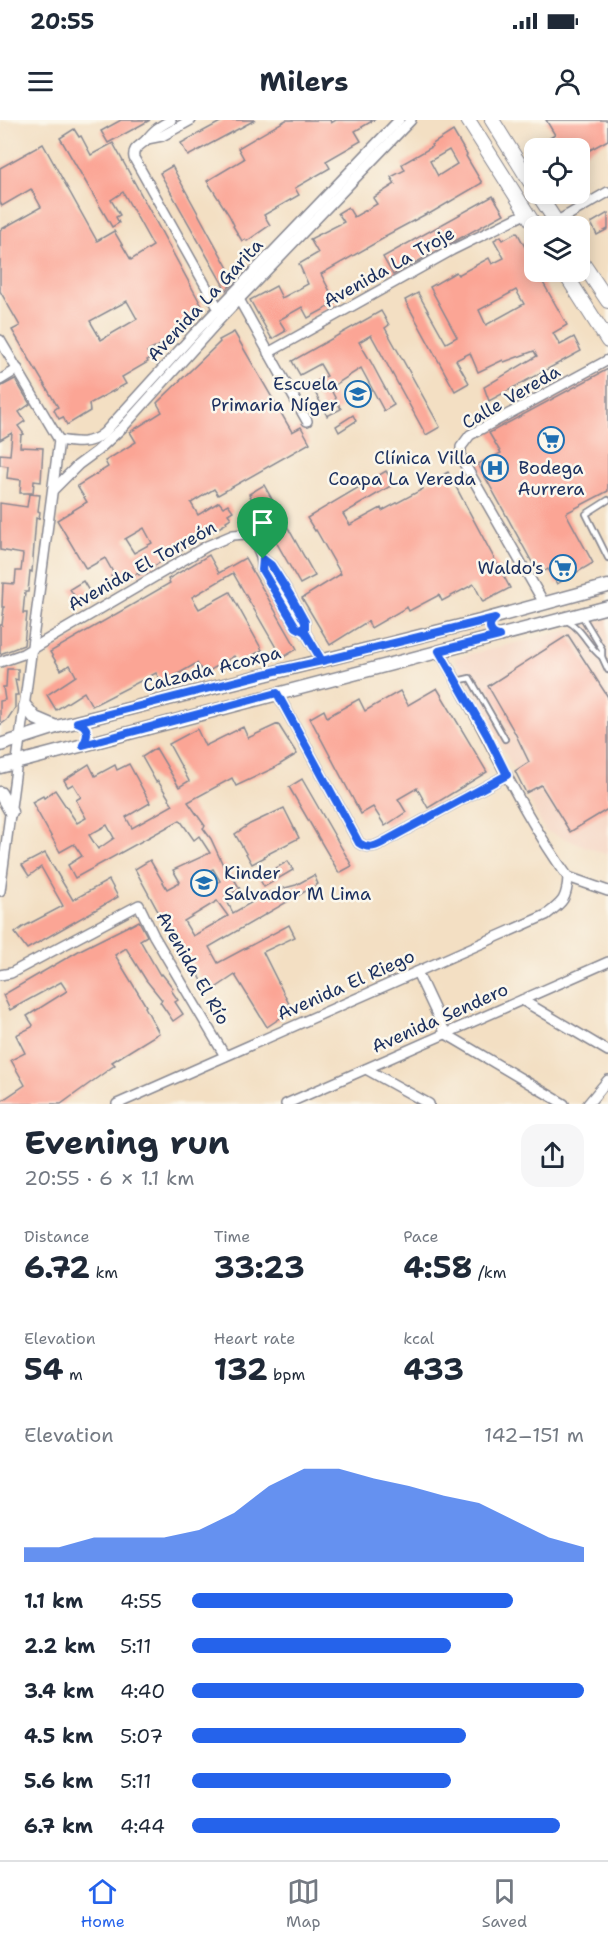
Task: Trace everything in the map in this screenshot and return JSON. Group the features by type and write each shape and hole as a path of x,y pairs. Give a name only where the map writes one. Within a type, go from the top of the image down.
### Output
{"main road":[{"path":"492,120 524,172"},
{"path":"472,125 529,216"},
{"path":"590,274 608,301"},
{"path":"570,282 608,341"},
{"name":"Calzada Acoxpa","path":"0,745 56,727 495,618 608,586"},
{"path":"0,767 608,607"},
{"path":"495,618 491,621 490,629 493,634 499,636"},
{"path":"480,621 487,630 486,640"},
{"path":"374,647 378,666"},
{"path":"25,706 35,718 56,727"},
{"path":"90,719 88,731 97,741"},
{"path":"77,722 83,724 87,731 87,738 83,745"},
{"path":"0,793 11,812"}],"street":[{"path":"171,120 152,131 147,139 135,149 134,158 221,312"},
{"path":"147,139 162,136 191,120"},
{"name":"Avenida La Garita","path":"237,296 399,120"},
{"name":"Avenida La Garita","path":"59,440 84,443 99,437 411,120"},
{"path":"459,120 472,125"},
{"path":"570,216 608,192"},
{"name":"Avenida La Troje","path":"268,352 452,249 527,213"},
{"path":"237,296 307,421"},
{"name":"Avenida La Garita","path":"53,490 78,465 124,426 221,312"},
{"path":"0,340 59,440 0,891"},
{"name":"Calle Vereda","path":"544,603 461,458 460,447 470,435 608,360"},
{"path":"0,380 18,369"},
{"name":"Avenida El Torreón","path":"31,649 207,546 233,535 246,534 256,543 263,559 262,570 296,627 305,632 322,661"},
{"path":"0,662 31,649"},
{"path":"439,651 550,852 568,877 608,891"},
{"path":"277,693 359,843 366,847 375,846 387,840 507,775"},
{"name":"Avenida El Riego","path":"120,1104 546,915 560,904 567,892 568,877"},
{"name":"Avenida El Río","path":"0,975 10,973 139,905 154,936 225,1056"},
{"name":"Avenida Sendero","path":"286,1104 606,965"},
{"path":"417,972 446,1034 564,1104"},
{"path":"522,1000 608,1051"},
{"path":"366,1069 429,1104"},
{"path":"588,1104 608,1080"}],"lane":[{"path":"608,500 586,514 608,558"},
{"path":"581,614 602,649 602,657 608,670"},
{"path":"559,619 570,622 576,627 597,654 602,657"},
{"path":"457,681 470,678 505,739"}],"shaded area":[{"path":"608,618 608,855 545,831 479,701 454,658"}],"building":[{"path":"121,120 150,120 108,143 101,131"},
{"path":"224,120 255,120 188,156 181,143"},
{"path":"286,120 330,120 331,123 336,120 374,120 355,131 361,141 326,161 330,168 295,188 299,195 264,215 270,225 247,241 245,239 242,241 229,215 207,181 244,159 238,148"},
{"path":"546,120 608,120 608,140 590,150 590,138 550,138 555,135"},
{"path":"74,129 79,137 81,136 91,155 113,143 204,310 174,329 178,336 147,352 151,358 147,360 148,362 122,377 126,384 89,404 90,411 67,425 63,417 59,419 54,410 58,407 12,330 20,326 0,291 0,230 41,207 31,189 2,206 0,168 43,144 97,241 114,231 131,260 153,246 123,192 111,200 120,215 116,217 119,223 112,227 60,138","holes":["127,301 137,319 101,340 90,321"]},
{"path":"453,131 482,183 321,274 336,303 308,318 302,307 279,320 286,331 272,339 250,300 276,286 282,298 308,284 299,264 318,253 310,239 344,222 338,213 348,207 354,217 377,204 373,198 395,184 391,177 405,170 402,164 432,147 431,145","holes":["449,150 457,164 438,176 430,161"]},
{"path":"172,166 235,281 226,290 160,173"},
{"path":"493,196 504,214 393,275 383,257"},
{"path":"608,213 608,229 597,235 591,223"},
{"path":"517,232 524,245 524,282 543,282 567,325 553,333 560,345 574,337 581,351 489,401 484,387 537,356 534,351 504,362 503,360 478,372 470,353 456,360 469,383 455,391 405,300 418,293 446,343 457,337 430,287 456,272 458,275 489,258 492,264 504,258 494,240 501,236 503,240","holes":["516,290 524,304 486,325 479,310"]},
{"path":"381,311 389,325 385,328 440,427 426,435 371,335 359,342 394,405 384,411 361,368 330,388 341,409 327,416 311,384 327,376 320,364 300,375 292,361"},
{"path":"234,332 292,432 301,427 310,443 218,495 214,489 191,503 198,515 219,502 223,507 228,504 233,511 228,514 231,518 226,521 227,523 139,575 138,573 120,584 118,581 115,583 111,576 114,574 105,558 86,569 57,520 87,502 77,486 108,467 105,461 136,442 130,432 162,412 157,403 220,342 219,340","holes":["144,528 152,543 134,553 125,539"]},
{"path":"608,369 608,491 566,513 593,563 557,584 548,569 539,575 478,464 501,453 489,433"},
{"path":"15,379 30,404 19,412 25,421 18,426 24,434 21,435 20,447 43,448 41,482 34,481 33,493 20,493 21,480 7,478 8,466 0,465 0,454 10,455 12,433 0,440 0,387"},
{"path":"353,415 356,421 339,432 336,426"},
{"path":"386,471 394,484 343,514 350,525 423,489 422,486 448,472 510,588 483,602 474,584 442,601 439,595 409,611 407,607 371,628 368,621 330,645 302,598 341,574 307,518"},
{"path":"264,485 315,576 300,584 249,494"},
{"path":"29,494 40,495 38,511 40,512 39,519 36,518 32,572 30,571 28,592 25,592 23,613 27,613 24,645 0,654 0,625 2,625 4,607 2,607 3,583 15,584 16,571 21,571 23,554 0,550 0,503 27,507"},
{"path":"209,555 219,573 245,558 297,649 282,658 233,573 192,597 199,609 230,592 262,650 238,664 234,656 204,674 197,663 162,683 156,673 92,706 84,692 56,710 47,695 76,676 70,665 61,670 50,652 170,583 168,579"},
{"path":"83,581 92,596 79,604 70,589"},
{"path":"568,635 608,697 608,809 570,832 541,785 526,793 515,771 529,762 488,686"},
{"path":"7,669 18,669 18,680 15,679 18,695 15,695 15,708 7,720 0,725 0,701 5,700 3,687 6,687"},
{"path":"437,688 487,772 428,808 417,788 398,799 406,812 385,826 373,807 361,814 310,718 324,710 327,717 359,699 365,711 400,691 408,705"},
{"path":"278,724 297,754 236,786 232,778 188,802 205,826 203,828 211,839 223,865 225,864 240,889 225,897 233,913 270,892 296,885 314,875 318,884 209,947 218,963 289,925 295,937 263,952 292,1010 267,1027 235,975 208,993 191,959 186,961 179,950 135,869 150,860 167,889 180,882 173,870 210,853 199,836 194,840 180,820 75,878 68,865 82,856 74,844 60,852 32,802 43,796 44,798 55,790 77,823 86,818 76,800 81,797 73,784 68,787 64,780 89,764 95,776 115,765 117,770 129,764 150,803 126,817 132,828 173,805 158,781 156,782 142,757 156,748 179,787 189,781 169,744 197,729 205,746 243,727 248,738","holes":["107,825 114,838 98,849 89,835","213,869 220,881 201,891 194,879","217,901 228,916 193,936 184,921"]},
{"path":"302,779 352,866 339,873 289,787"},
{"path":"284,808 299,838 252,864 235,834 250,824"},
{"path":"45,853 73,900 109,880 118,897 27,949 15,933 63,906 41,867 29,876 22,865"},
{"path":"288,861 293,870 264,887 259,878"},
{"path":"139,921 147,936 140,940 160,975 162,974 173,988 171,990 178,1000 175,1002 183,1014 173,1021 160,1002 162,1000 126,948 115,955 146,1006 159,1033 112,1062 115,1065 61,1104 0,1104 25,1085 11,1060 25,1053 16,1035 32,1027 27,1016 67,991 61,982 10,1010 3,995 82,949"}],"place":[{"name":"Escuela Primaria Níger","path":"358,394"},
{"name":"Bodega Aurrera","path":"551,440"},
{"name":"Clínica Villa Coapa La Vereda","path":"495,468"},
{"name":"Waldo's","path":"563,568"},
{"name":"Kinder Salvador M Lima","path":"204,883"}],"route":[{"path":"263,559 262,570 296,627 305,632 322,661 495,618 489,626 493,634 499,636 439,651 507,775 387,840 375,846 366,847 359,843 277,693 83,745 88,735 87,731 83,724 77,722 322,661 305,632 305,622 290,595 271,565 263,559"}]}
